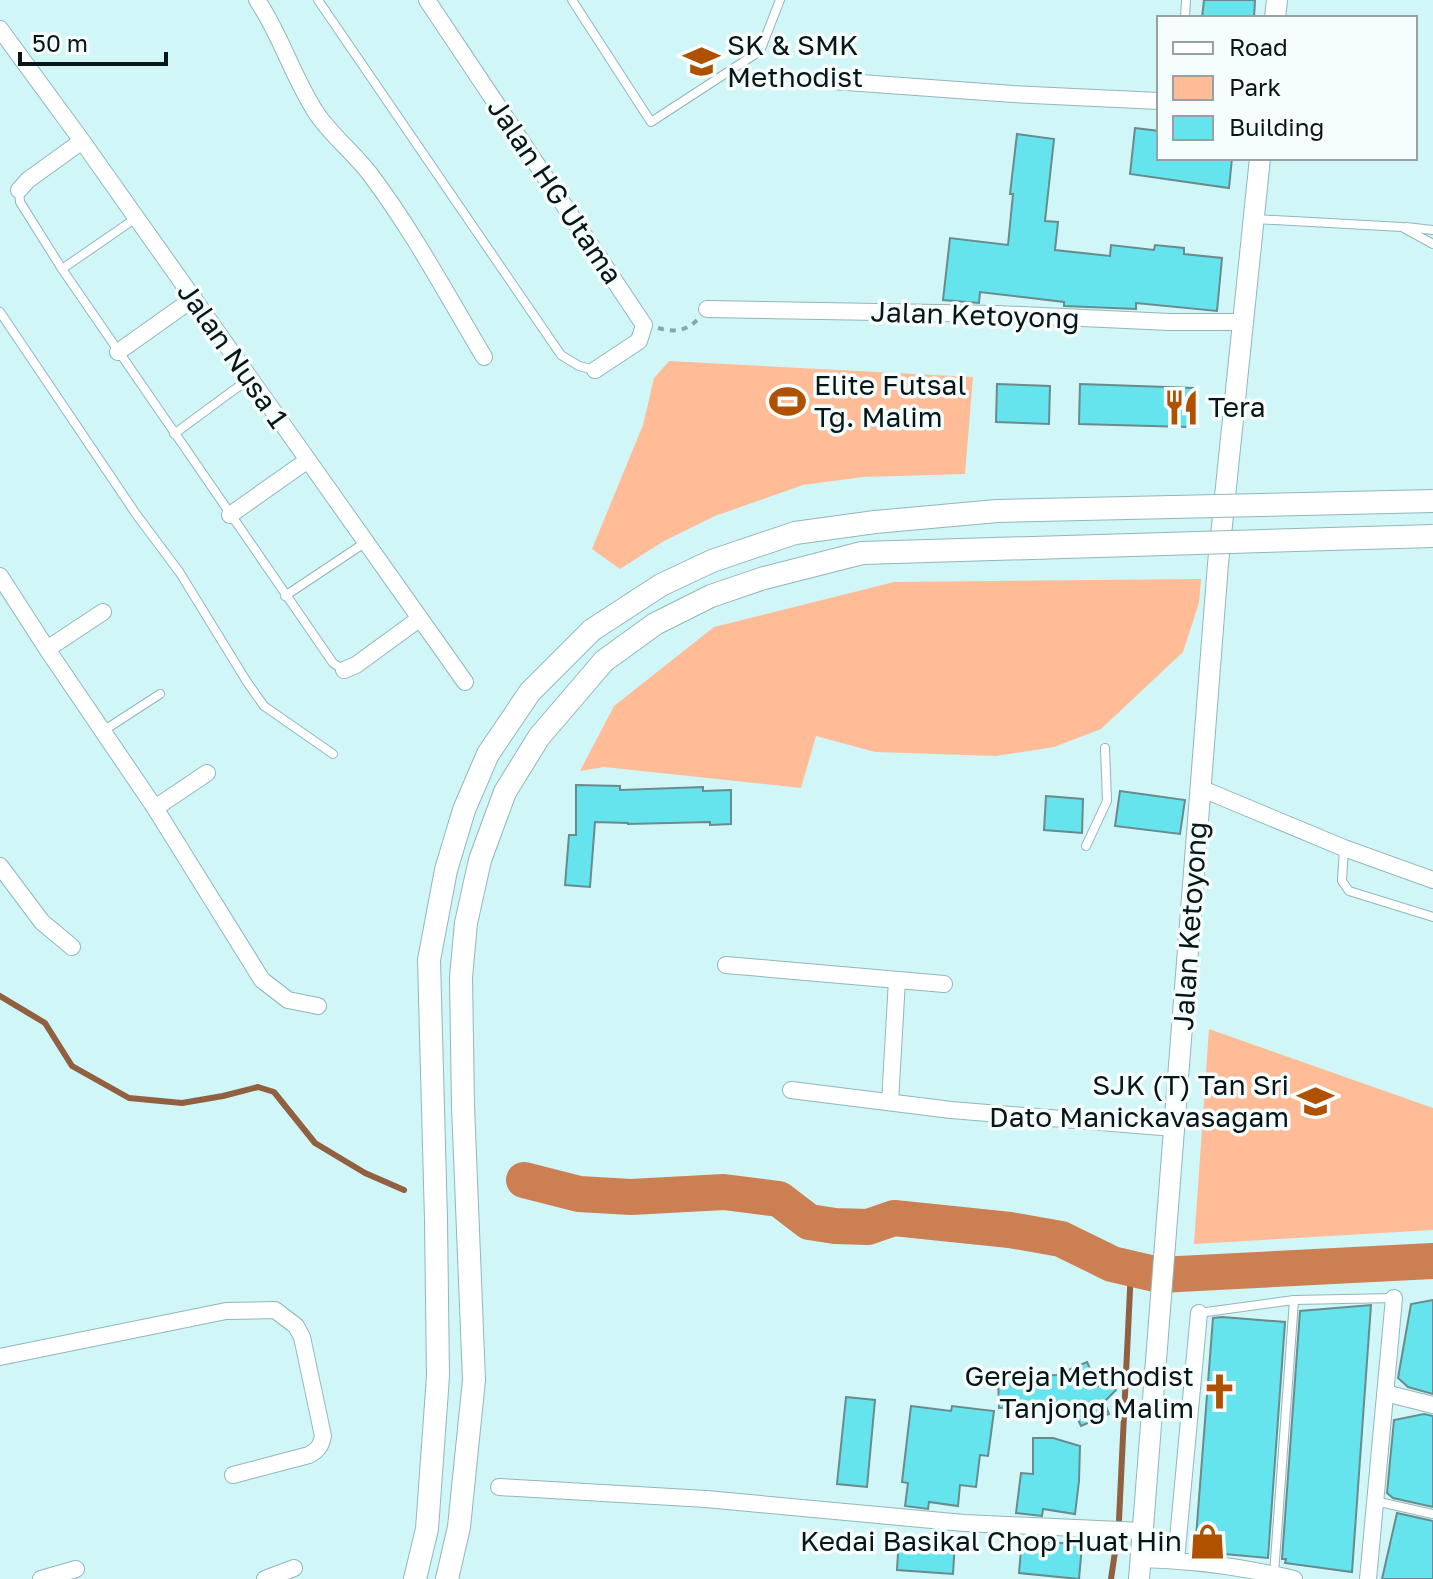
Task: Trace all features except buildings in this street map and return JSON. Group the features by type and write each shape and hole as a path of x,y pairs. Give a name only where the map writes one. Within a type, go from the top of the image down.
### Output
{"main road":[{"path":"415,1579 427,1529 438,1376 429,960 446,870 464,810 488,754 530,692 592,630 661,585 712,561 795,533 997,511 1433,501"},
{"path":"447,1579 459,1527 474,1380 461,977 466,923 480,860 505,792 539,737 604,661 655,624 711,596 764,578 862,553 1433,536"}],"street":[{"path":"257,0 318,114 369,173 407,228 484,357"},
{"name":"Jalan HG Utama","path":"427,0 644,325"},
{"name":"Jalan Nusa 1","path":"0,29 465,682"},
{"path":"833,81 1157,101"},
{"path":"19,190 82,141"},
{"name":"Jalan Ketoyong","path":"1140,1569 1218,564 1260,160"},
{"path":"118,352 194,298"},
{"name":"Jalan Ketoyong","path":"707,309 1243,322"},
{"path":"595,370 639,341 644,325"},
{"path":"230,515 308,460"},
{"path":"0,576 155,808 262,980 288,1000 318,1006"},
{"path":"47,649 103,612"},
{"path":"344,670 356,665 419,619"},
{"path":"155,808 207,773"},
{"path":"1200,788 1344,848 1433,880"},
{"path":"0,866 42,922 72,947"},
{"path":"726,965 944,984"},
{"path":"890,1102 897,980"},
{"path":"791,1090 951,1110 1174,1128"},
{"path":"1368,1579 1394,1298"},
{"path":"0,1357 226,1311 275,1310 296,1326 302,1337 323,1436 321,1444 318,1451 309,1455 233,1475"},
{"path":"1176,1560 1199,1313"},
{"path":"1385,1393 1433,1405"},
{"path":"499,1487 706,1499 964,1523 1142,1531"},
{"path":"1140,1569 1176,1560 1253,1569 1274,1577 1294,1579"},
{"path":"265,1579 294,1568"},
{"path":"41,1579 76,1569"}],"lane":[{"path":"318,0 561,355 579,366 595,370"},
{"path":"572,0 651,122 760,51 780,0"},
{"path":"19,190 20,202 118,352 285,596 333,663 344,670"},
{"path":"62,269 136,218"},
{"path":"1254,219 1433,230"},
{"path":"1402,227 1433,244"},
{"path":"0,312 136,514 180,573 264,706 333,754"},
{"path":"174,434 250,378"},
{"path":"285,596 366,542"},
{"path":"103,732 160,694"},
{"path":"1086,846 1107,801 1105,748"},
{"path":"1344,848 1342,881 1349,891 1433,917"},
{"path":"1199,1313 1294,1300 1394,1298"},
{"path":"1274,1577 1294,1300"},
{"path":"1375,1501 1433,1514"}],"path":[{"path":"644,325 673,332 692,326 707,309"}],"green space":[{"path":"669,361 973,377 965,474 863,477 803,485 715,516 664,541 620,569 592,549 643,425 654,378"},
{"path":"1201,579 1199,603 1183,652 1101,729 1054,747 996,756 875,752 816,736 801,788 604,767 580,771 614,706 714,627 894,582"},
{"path":"1209,1029 1433,1108 1433,1230 1194,1244"}],"waterway":[{"path":"0,996 45,1023 72,1066 129,1098 182,1103 258,1087 274,1092 315,1143 365,1173 404,1190"},
{"path":"524,1180 579,1194 631,1197 724,1192 779,1199 809,1222 835,1226 868,1227 894,1218 1010,1230 1061,1239 1112,1264 1159,1275 1433,1261"},
{"path":"1119,1520 1131,1269"},
{"path":"1111,1579 1115,1552"}],"place":[{"name":"SK & SMK Methodist","path":"701,61"},
{"name":"Elite Futsal Tg. Malim","path":"788,401"},
{"name":"Tera","path":"1182,407"},
{"name":"SJK (T) Tan Sri Dato Manickavasagam","path":"1315,1101"},
{"name":"Gereja Methodist Tanjong Malim","path":"1220,1392"},
{"name":"Kedai Basikal Chop Huat Hin","path":"1208,1541"}]}
